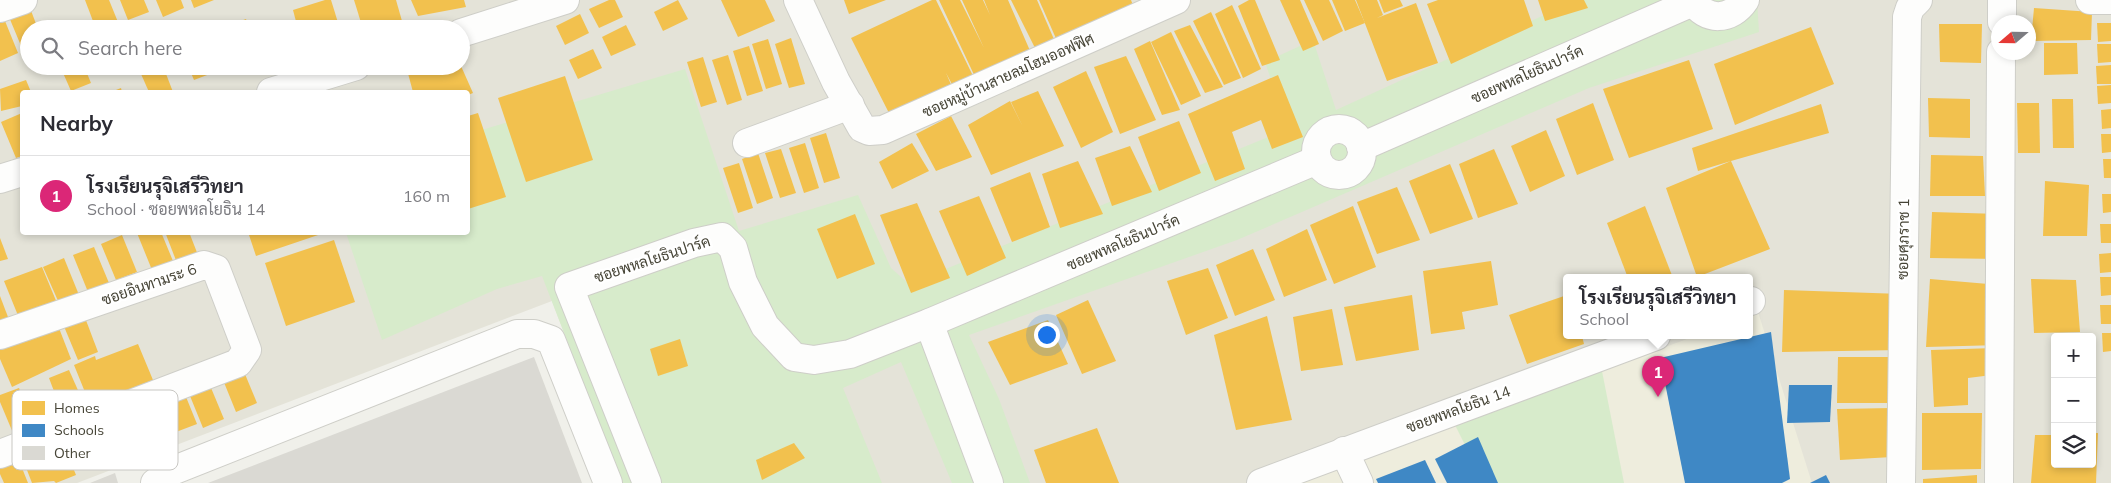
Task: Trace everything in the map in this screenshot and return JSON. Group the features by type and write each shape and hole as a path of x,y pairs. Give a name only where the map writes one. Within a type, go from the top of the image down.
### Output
{"street":[{"path":"0,8 23,0"},
{"path":"470,30 565,0"},
{"name":"ซอยหมู่บ้านสายลมโฮมออฟฟิศ","path":"798,0 862,128 869,131 883,130 1176,0"},
{"name":"ซอยพหลโยธินปาร์ค","path":"647,483 569,287 694,243 722,237 733,248 743,282 765,326 794,357 814,360 850,354 929,323 1317,160 1316,153 1320,139 1332,130 1339,128 1353,134 1361,147 1693,1 1706,14 1715,17 1733,13 1745,0"},
{"name":"ซอยศุภราช 1","path":"1901,483 1907,35 1910,8 1918,0"},
{"path":"2002,0 2002,15"},
{"path":"2090,0 2111,0"},
{"path":"1999,483 2001,60"},
{"path":"278,90 327,75"},
{"path":"747,143 850,105"},
{"path":"0,179 20,173"},
{"name":"ซอยอินทามระ 6","path":"0,335 204,265 216,269 247,350 238,363 167,390"},
{"path":"929,323 989,483"},
{"path":"178,469 517,334 534,334 551,340 608,483"},
{"name":"ซอยพหลโยธิน 14","path":"1261,483 1648,339"},
{"name":"ซอยอินทามระ 6","path":"0,454 12,449"},
{"path":"1344,451 1359,483"},
{"path":"155,483 175,470"}],"shaded area":[{"path":"0,0 2111,0 2111,483 622,483 552,301 178,444 178,390 12,390 12,470 111,470 77,483 0,483"},
{"path":"1758,312 1812,483 1301,483 1687,339 1753,339 1753,314"}],"green space":[{"path":"1577,0 1757,0 1759,32 1589,88 1237,240 969,335 999,399 1030,483 952,483 901,362 843,388 882,483 622,483 542,276 497,289 382,340 347,235 470,235 470,133 685,69 739,231 858,195 891,268 909,284 1288,129 1265,62 1313,40 1336,110"},
{"path":"1601,366 1624,483 1484,483 1452,419"}],"building: Homes":[{"path":"85,0 109,0 117,20 93,20"},
{"path":"120,0 144,0 149,12 128,20"},
{"path":"156,0 181,0 184,8 163,17"},
{"path":"191,0 214,0 194,8"},
{"path":"325,0 331,0 337,20 296,20 293,10"},
{"path":"354,0 396,0 402,20 360,20"},
{"path":"411,0 464,0 466,7 418,16"},
{"path":"609,0 615,0 623,17 599,28 589,9"},
{"path":"678,0 688,19 663,31 654,12"},
{"path":"721,0 765,0 775,21 738,37"},
{"path":"844,0 886,0 849,14"},
{"path":"932,0 936,0 974,78 954,88 946,73 953,89 891,117 851,38"},
{"path":"939,0 960,0 984,48 962,0 983,0 990,15 984,0 1008,0 1031,53 976,79"},
{"path":"1011,0 1037,0 1056,44 1037,52"},
{"path":"1039,0 1131,0 1134,8 1058,43"},
{"path":"1249,0 1255,0 1280,60 1262,66 1238,6"},
{"path":"1280,0 1300,0 1319,44 1303,51"},
{"path":"1304,0 1329,0 1343,31 1323,41"},
{"path":"1332,0 1355,0 1365,23 1345,31"},
{"path":"1356,0 1377,0 1383,15 1377,18 1416,3 1438,63 1387,81"},
{"path":"1379,0 1400,0 1403,6 1384,13"},
{"path":"1438,0 1524,0 1533,26 1451,64 1427,4"},
{"path":"1538,0 1584,0 1588,8 1545,21"},
{"path":"1232,5 1261,69 1243,78 1215,14"},
{"path":"30,8 35,20 20,20 20,43 9,17"},
{"path":"2034,8 2092,12 2091,40 2036,41 2036,15 2033,15"},
{"path":"1211,12 1241,78 1224,85 1193,21"},
{"path":"580,14 589,33 565,45 556,26"},
{"path":"3,16 18,53 0,61 0,18"},
{"path":"2097,23 2111,23 2111,41 2098,42"},
{"path":"1939,24 1982,24 1981,63 1940,62"},
{"path":"626,25 636,45 611,56 602,37"},
{"path":"1190,25 1223,87 1205,93 1174,31"},
{"path":"1811,27 1834,84 1735,125 1714,64"},
{"path":"1171,32 1201,96 1181,105 1151,42"},
{"path":"791,38 805,84 789,88 775,44"},
{"path":"768,39 782,84 766,89 752,44"},
{"path":"1150,41 1180,110 1162,115 1134,49"},
{"path":"2044,43 2077,43 2078,74 2044,75"},
{"path":"2097,44 2111,44 2111,62 2098,63"},
{"path":"749,46 763,91 747,96 733,51"},
{"path":"593,49 602,68 578,79 569,60"},
{"path":"728,55 742,100 727,105 712,60"},
{"path":"1126,56 1156,120 1120,134 1094,67"},
{"path":"703,57 717,102 701,107 687,62"},
{"path":"1689,60 1713,129 1629,158 1603,89"},
{"path":"2111,65 2111,84 2097,84 2096,66"},
{"path":"1086,71 1113,132 1081,148 1053,87"},
{"path":"64,75 88,75 91,83 71,90"},
{"path":"141,75 166,75 172,90 148,90"},
{"path":"192,75 207,75 194,80"},
{"path":"408,75 465,75 473,93 470,94 470,90 412,90"},
{"path":"1278,75 1303,137 1272,149 1261,120 1232,132 1245,169 1215,181 1188,114"},
{"path":"565,76 593,160 526,182 498,98"},
{"path":"26,80 30,90 20,90 20,106 1,111 0,89"},
{"path":"2111,85 2111,103 2098,104 2097,86"},
{"path":"1038,91 1064,146 991,175 968,125 1010,101 1022,125 1011,102"},
{"path":"1928,98 1970,99 1970,138 1929,137"},
{"path":"2052,99 2073,99 2074,148 2053,148"},
{"path":"1593,103 1614,160 1577,175 1556,119"},
{"path":"2017,103 2039,103 2040,153 2018,153"},
{"path":"1821,104 1829,133 1698,171 1692,148"},
{"path":"2111,109 2111,128 2102,129 2101,110"},
{"path":"478,113 506,197 470,208 470,115"},
{"path":"20,114 20,157 16,158 1,122"},
{"path":"951,116 972,157 936,171 916,134"},
{"path":"1179,121 1201,173 1159,191 1138,137"},
{"path":"1546,130 1565,176 1530,192 1511,146"},
{"path":"826,133 840,178 824,183 810,138"},
{"path":"2101,134 2111,134 2111,152 2102,153"},
{"path":"805,143 819,188 804,193 789,148"},
{"path":"912,143 929,171 892,189 879,162"},
{"path":"1130,146 1152,192 1112,206 1095,158"},
{"path":"781,149 796,193 780,198 765,153"},
{"path":"1494,149 1518,204 1478,218 1459,164"},
{"path":"758,153 773,198 757,204 742,159"},
{"path":"1931,155 1983,156 1985,196 1930,196"},
{"path":"2103,159 2111,159 2111,178 2104,178"},
{"path":"1078,161 1103,214 1060,228 1042,174"},
{"path":"1731,161 1770,249 1705,274 1696,274 1666,188"},
{"path":"739,163 753,208 738,213 723,168"},
{"path":"1450,164 1473,219 1430,234 1409,181"},
{"path":"1030,172 1050,227 1012,242 990,188"},
{"path":"2045,181 2089,185 2087,236 2043,236"},
{"path":"1397,187 1420,240 1377,254 1357,202"},
{"path":"2102,194 2111,194 2111,212 2103,213"},
{"path":"979,196 1006,258 967,276 939,211"},
{"path":"917,203 950,278 911,293 880,215"},
{"path":"1353,206 1376,267 1334,284 1310,225"},
{"path":"1645,206 1671,274 1626,274 1607,223"},
{"path":"1932,212 2000,214 2000,259 1930,258"},
{"path":"855,214 875,264 837,279 817,229"},
{"path":"2100,224 2111,224 2111,243 2101,243"},
{"path":"1307,229 1327,280 1284,297 1266,249"},
{"path":"122,235 137,272 116,280 101,244"},
{"path":"138,235 162,235 173,261 152,270"},
{"path":"166,235 190,235 198,255 177,263"},
{"path":"249,235 318,235 256,256"},
{"path":"0,238 8,259 0,261"},
{"path":"334,240 355,302 286,326 265,263"},
{"path":"94,247 109,283 88,292 73,255"},
{"path":"1253,249 1275,300 1235,316 1216,265"},
{"path":"2111,253 2111,272 2100,273 2099,254"},
{"path":"64,258 79,295 59,303 43,267"},
{"path":"1491,261 1498,305 1462,312 1465,329 1431,334 1423,271"},
{"path":"42,267 57,303 19,318 4,281"},
{"path":"1208,268 1228,318 1186,335 1167,281"},
{"path":"2100,277 2111,277 2111,295 2101,296"},
{"path":"1930,279 2000,285 2000,345 1926,347"},
{"path":"2031,279 2076,280 2080,332 2034,333"},
{"path":"1784,290 1902,294 1901,350 1782,352"},
{"path":"1412,295 1419,350 1356,361 1344,307"},
{"path":"0,296 8,317 0,320"},
{"path":"1563,296 1563,339 1583,339 1584,344 1527,364 1509,315"},
{"path":"1088,300 1116,361 1082,374 1056,315"},
{"path":"2100,305 2111,305 2111,324 2101,324"},
{"path":"1332,309 1343,365 1301,371 1293,317"},
{"path":"84,315 98,352 78,360 63,324"},
{"path":"1267,316 1292,420 1236,430 1214,335"},
{"path":"1048,320 1068,364 1010,385 988,342"},
{"path":"57,323 71,359 12,387 0,359 0,350"},
{"path":"2102,333 2111,333 2111,351 2103,352"},
{"path":"680,339 688,366 658,376 650,349"},
{"path":"138,344 153,380 127,390 84,390 74,365 95,356 96,360"},
{"path":"1995,348 2000,374 1968,378 1968,405 1934,407 1931,350"},
{"path":"1838,357 1888,357 1889,403 1837,403"},
{"path":"242,367 257,403 236,412 221,375"},
{"path":"69,370 78,390 54,390 49,378"},
{"path":"209,383 224,419 203,428 188,391"},
{"path":"182,387 197,424 178,431 178,390 175,390"},
{"path":"12,391 12,431 0,402 0,395"},
{"path":"1892,408 1892,457 1840,460 1837,409"},
{"path":"1922,413 1982,413 1981,469 1922,470"},
{"path":"1097,428 1119,483 1046,483 1034,450"},
{"path":"2096,433 2098,433 2096,483 2031,483 2035,435 2051,435 2051,468 2096,468"},
{"path":"794,443 805,458 762,480 756,460"},
{"path":"12,455 12,470 23,470 28,483 4,483 0,474 0,460"},
{"path":"27,470 74,470 76,475 56,483 54,481 32,483"},
{"path":"1977,475 1977,483 1923,483 1923,479"}],"building: Schools":[{"path":"1771,332 1790,479 1782,483 1685,483 1660,358 1741,339 1753,339 1753,336"},
{"path":"1789,385 1832,385 1830,422 1787,423"},
{"path":"1478,437 1498,483 1447,483 1435,459"},
{"path":"1425,460 1436,483 1378,483 1376,479"},
{"path":"1826,475 1830,483 1810,483"}],"building: Other":[{"path":"534,357 582,483 208,483"},
{"path":"115,473 118,483 90,483"}],"place":[{"name":"โรงเรียนรุจิเสรีวิทยา","path":"1658,397"}]}
